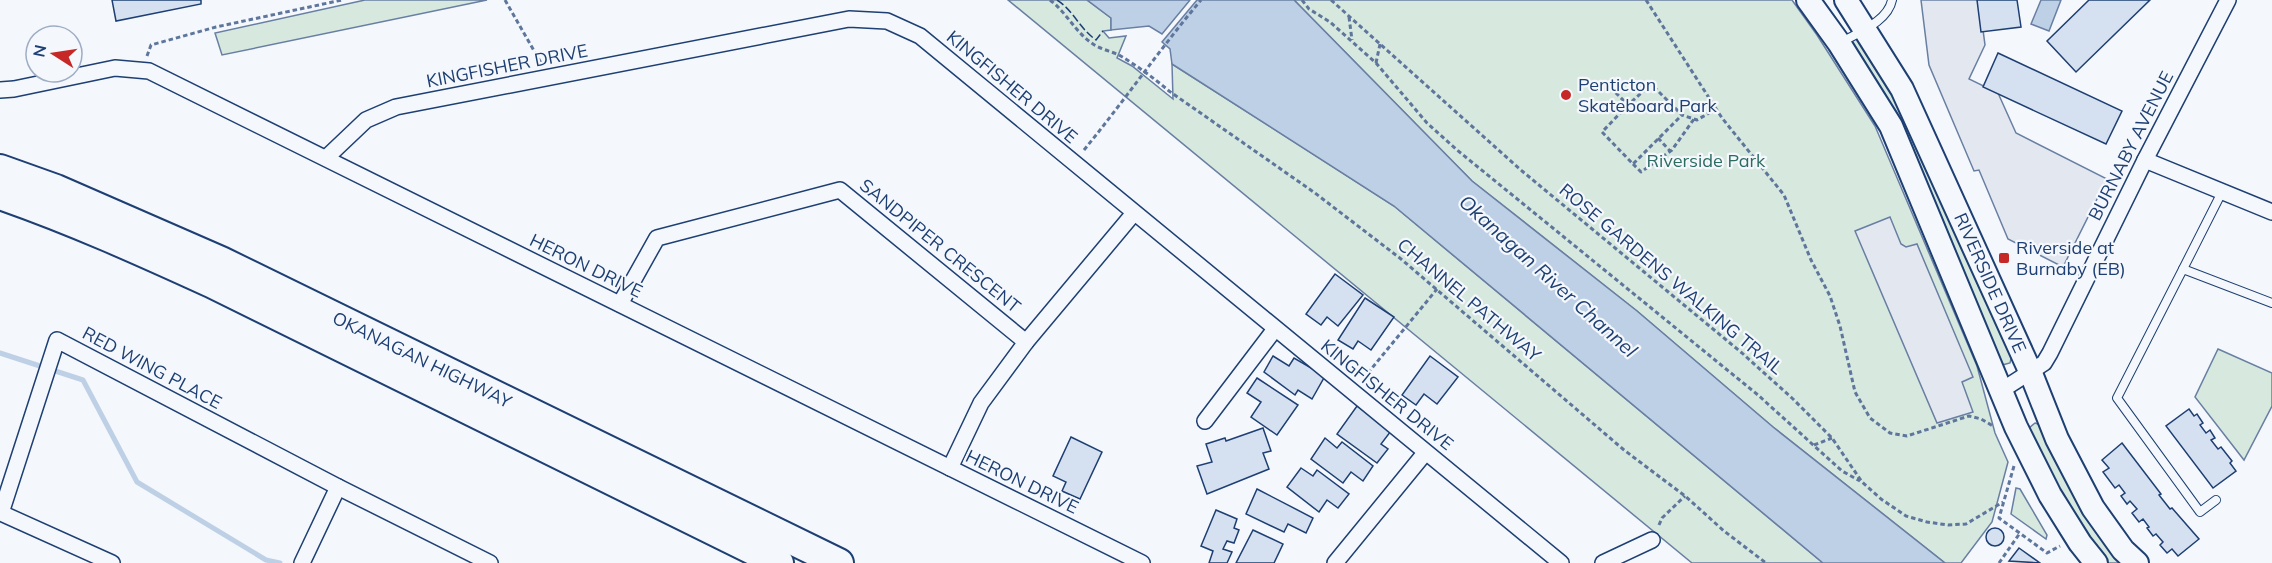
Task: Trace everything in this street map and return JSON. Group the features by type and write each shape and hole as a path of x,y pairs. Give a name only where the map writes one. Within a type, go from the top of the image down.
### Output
{"highway":[{"name":"OKANAGAN HIGHWAY","path":"0,169 85,201 222,261 839,563"},
{"name":"OKANAGAN HIGHWAY","path":"0,195 114,238 200,278 779,563"}],"street":[{"name":"RIVERSIDE DRIVE","path":"1808,0 1891,126 2016,427 2050,495 2080,543 2096,563"},
{"name":"RIVERSIDE DRIVE","path":"1846,0 1902,89 2030,371 2057,439 2093,508 2123,549 2138,563"},
{"name":"BURNABY AVENUE","path":"2002,390 2044,363 2050,353 2145,160 2228,0"},
{"name":"KINGFISHER DRIVE","path":"326,158 366,120 396,107 849,19 887,21 920,36 1561,563"},
{"name":"HERON DRIVE","path":"0,90 115,68 148,71 1142,563"},
{"path":"2145,160 2272,212"},
{"name":"SANDPIPER CRESCENT","path":"620,304 657,238 840,190 1026,342"},
{"path":"950,468 981,403 1026,342 1134,213"},
{"path":"1205,421 1275,329"},
{"name":"RED WING PLACE","path":"112,563 1,513 57,340 338,488 490,563"},
{"path":"1335,563 1425,453"},
{"path":"302,563 338,488"},
{"path":"1603,563 1652,540"}],"lane":[{"path":"1839,44 1880,20 1891,6 1892,0"},
{"path":"2216,500 2200,512 2117,398 2222,192"},
{"path":"2183,269 2272,303"}],"path":[{"path":"141,70 150,45 216,27 342,0"},
{"path":"505,0 550,77"},
{"name":"CHANNEL PATHWAY","path":"1050,0 1064,10 1080,33 1093,44 1120,56 1144,72 1314,193 1437,289 1624,450 1685,496 1724,531 1766,563"},
{"path":"1073,164 1201,0"},
{"path":"1302,0 1309,9 1330,22 1376,63 1427,123 1457,150 1758,395 1842,471 1862,482"},
{"name":"ROSE GARDENS WALKING TRAIL","path":"1331,0 1522,171 1742,353 1793,399 1832,438 1862,482 1881,499 1906,516 1948,525 1966,524 2003,502"},
{"path":"1646,0 1716,109 1784,195 1811,260 1830,296 1840,326 1855,392 1870,418 1890,433 1906,436 1969,416 1981,419 1994,426 1997,431"},
{"path":"1348,15 1352,40"},
{"path":"1376,63 1380,44"},
{"path":"1605,82 1628,105"},
{"path":"1694,119 1670,151 1641,172 1602,132 1651,84 1682,115 1694,119 1697,120 1716,109"},
{"path":"1633,164 1682,115"},
{"path":"1658,138 1670,151"},
{"path":"1352,392 1437,289"},
{"path":"1814,446 1832,438"},
{"path":"2014,464 1999,518 2048,553 2060,546"},
{"path":"1652,540 1662,518 1685,496"},
{"path":"1999,563 2020,533"}],"green space":[{"path":"365,0 487,0 222,55 215,33"},
{"path":"1008,0 1087,0 1111,18 1111,30 1103,31 1109,38 1126,36 1117,58 1132,66 1173,99 1172,64 1394,206 1823,563 1692,563"},
{"name":"Riverside Park","path":"1294,0 1792,0 1875,126 1977,366 1995,433 2008,462 1992,522 1961,563 1945,563 1773,427 1637,311 1472,181"},
{"path":"1858,37 1894,89 2012,355 2010,363 2002,365 1848,42"},
{"path":"2218,349 2272,373 2272,406 2244,460 2195,397"},
{"path":"2035,423 2041,425 2125,563 2102,563 2078,532 2028,429"},
{"path":"2016,488 2020,489 2047,535 2046,539 2011,514"}],"shaded area":[{"path":"1921,0 1979,0 1985,45 1969,79 1998,93 2016,133 2107,179 2063,267 2008,239 1979,170 1974,171 1929,65"},
{"path":"1890,217 1901,244 1906,247 1917,244 1973,377 1962,382 1973,412 1937,423 1855,231"}],"water":[{"path":"1087,0 1190,0 1162,34 1149,26 1111,30 1111,18"},
{"name":"Okanagan River Channel","path":"1197,0 1294,0 1472,181 1637,311 1773,427 1945,563 1823,563 1394,206 1172,64 1170,49 1162,42"},
{"path":"2041,0 2061,0 2049,31 2031,24"}],"building":[{"path":"112,0 201,0 201,4 116,21"},
{"path":"1977,0 2017,0 2021,27 1981,32"},
{"path":"2089,0 2150,0 2076,72 2047,41"},
{"path":"1998,53 2122,111 2106,144 1983,87"},
{"path":"1335,274 1363,295 1338,326 1327,317 1321,325 1306,314"},
{"path":"1365,298 1394,317 1371,350 1358,341 1353,349 1338,340"},
{"path":"1273,356 1289,366 1294,358 1325,376 1312,399 1298,390 1295,395 1264,372"},
{"path":"1430,356 1458,377 1437,404 1424,394 1416,405 1402,395"},
{"path":"1257,378 1298,405 1277,435 1251,417 1261,402 1247,393"},
{"path":"1357,406 1391,431 1381,444 1388,449 1377,463 1337,434"},
{"path":"2189,409 2194,416 2197,414 2203,423 2200,425 2206,433 2210,430 2215,438 2211,440 2218,449 2221,447 2232,461 2230,463 2236,471 2213,488 2166,426"},
{"path":"1263,428 1271,451 1263,453 1269,469 1207,494 1197,466 1212,462 1206,444 1225,438 1226,441"},
{"path":"1071,437 1102,452 1080,499 1062,491 1066,482 1053,476"},
{"path":"1325,438 1337,448 1342,442 1373,466 1363,481 1351,472 1343,483 1311,459"},
{"path":"2122,443 2170,509 2172,508 2199,539 2178,556 2172,549 2167,553 2160,545 2163,542 2156,534 2153,536 2143,519 2139,522 2132,513 2137,509 2130,501 2127,504 2121,496 2125,493 2119,485 2115,488 2103,472 2109,468 2102,460"},
{"path":"1301,468 1313,476 1317,470 1349,494 1338,508 1327,500 1319,512 1287,487"},
{"path":"1257,489 1313,518 1306,533 1288,524 1284,532 1246,514"},
{"path":"1216,510 1237,519 1234,528 1239,530 1234,543 1227,541 1223,549 1232,552 1227,563 1209,563 1213,551 1201,546"},
{"path":"1991,528 1999,528 2004,533 2002,544 1991,546 1986,541 1986,533"},
{"path":"1253,530 1283,544 1274,563 1236,563"},
{"path":"2019,548 2040,563 2009,561"}],"waterway":[{"path":"0,353 83,380 137,482 266,560 280,563"}],"fence":[{"path":"1057,0 1096,40 1103,31"}],"place":[{"name":"Penticton Skateboard Park","path":"1566,95"},
{"name":"Riverside at Burnaby (EB)","path":"2004,258"}]}
